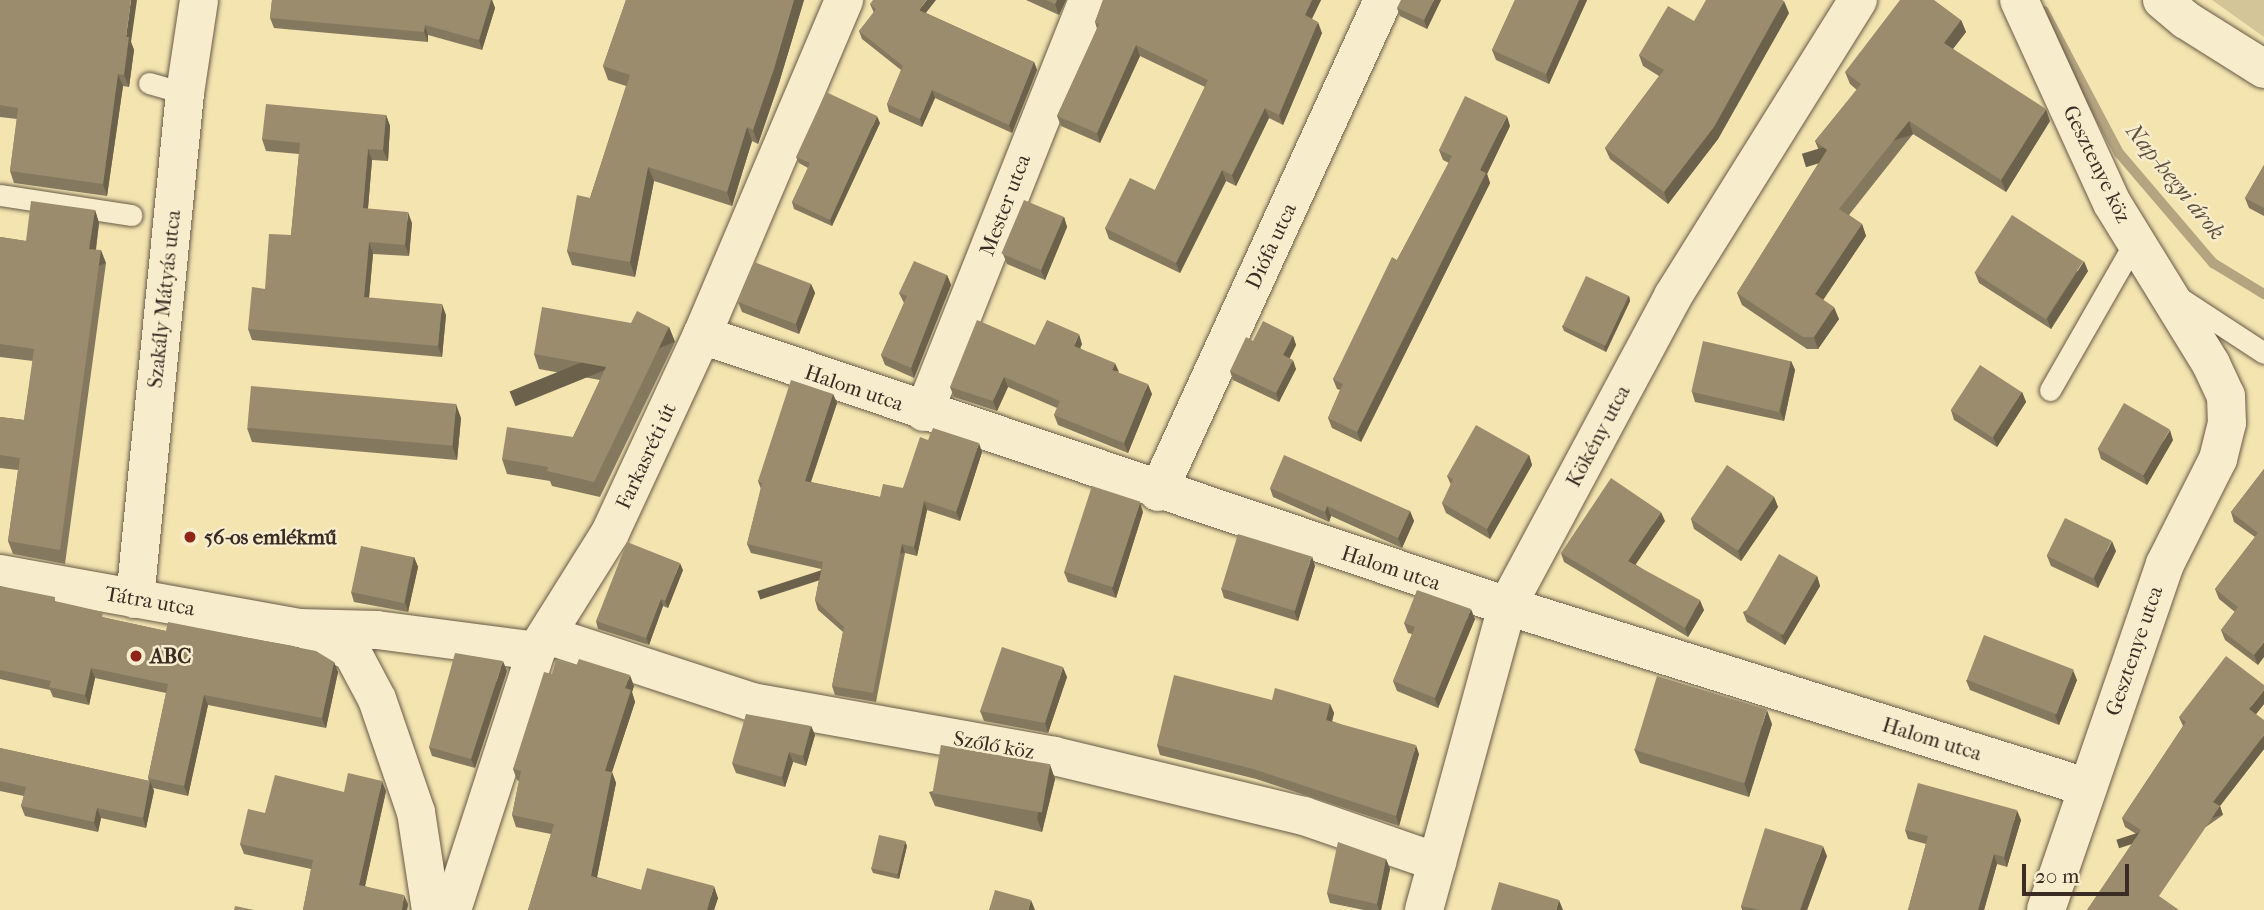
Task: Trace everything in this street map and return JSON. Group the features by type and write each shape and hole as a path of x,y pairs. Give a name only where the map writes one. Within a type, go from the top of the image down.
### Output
{"street":[{"name":"Szakály Mátyás utca","path":"135,598 185,93 199,0"},
{"name":"Farkasréti út","path":"452,910 543,644 610,533 702,335 844,0"},
{"name":"Mester utca","path":"924,412 1088,0"},
{"name":"Diófa utca","path":"1158,492 1383,0"},
{"name":"Kökény utca","path":"1424,910 1507,606 1673,296 1858,0"},
{"name":"Gesztenye köz","path":"2019,0 2112,203 2169,291 2226,396"},
{"path":"2162,0 2186,20 2264,69"},
{"name":"Halom utca","path":"702,335 1158,492 1507,606 2086,787"},
{"name":"Gesztenye utca","path":"2046,910 2086,787 2165,564 2218,459 2227,423 2226,396"},
{"name":"Tátra utca","path":"0,574 299,628 377,630 543,644"},
{"name":"Tátra utca","path":"299,628 352,652 377,699 416,812 431,910"},
{"name":"Szőlő köz","path":"543,644 752,702 1054,755 1304,816 1437,862"},
{"path":"425,858 466,867"}],"lane":[{"path":"149,83 185,93"},
{"path":"0,195 131,215"},
{"path":"2050,390 2136,240"},
{"path":"2169,291 2264,353"}],"shaded area":[{"path":"2212,0 2264,0 2264,37"}],"building":[{"path":"0,0 131,0 124,75 118,74 103,184 10,171 18,108 0,105"},
{"path":"272,0 491,0 479,40 425,25 424,32 270,18"},
{"path":"626,0 794,0 753,130 747,127 727,192 648,167 630,262 567,251 577,195 590,198 630,75 603,66"},
{"path":"873,0 927,0 919,10 1034,62 1009,125 932,90 920,119 887,104 903,66 859,31 876,9 870,4"},
{"path":"1103,0 1312,0 1305,15 1318,22 1279,115 1265,108 1232,175 1222,170 1176,263 1105,228 1130,178 1155,190 1208,80 1136,45 1097,133 1057,116 1099,24 1095,22"},
{"path":"1401,0 1434,0 1424,20 1397,8"},
{"path":"1515,0 1579,0 1546,74 1492,50"},
{"path":"1706,0 1784,1 1714,127 1664,192 1605,148 1664,70 1639,55 1668,6 1694,21"},
{"path":"1900,0 1934,0 1961,20 1944,43 2046,109 2001,180 1909,121 1839,209 1862,224 1815,294 1834,307 1814,337 1803,337 1737,293 1827,150 1815,141 1861,84 1845,72"},
{"path":"826,92 877,116 830,220 792,202 810,163 796,157"},
{"path":"1465,96 1507,116 1480,170 1486,173 1357,432 1328,418 1343,384 1333,379 1392,257 1397,260 1452,156 1439,150"},
{"path":"266,104 386,115 383,150 368,149 363,208 408,212 405,245 369,242 364,297 442,304 438,346 248,329 252,287 265,289 269,234 291,235 300,143 262,139"},
{"path":"2264,165 2264,208 2245,198"},
{"path":"1024,200 1064,217 1041,270 1001,253"},
{"path":"31,201 95,210 89,249 101,250 60,550 8,541 20,458 0,455 0,417 24,420 34,349 0,344 0,237 26,241"},
{"path":"2012,215 2083,261 2046,319 1974,273"},
{"path":"914,261 947,275 911,368 881,355 907,296 899,293"},
{"path":"754,262 811,284 796,324 739,302"},
{"path":"1586,276 1629,296 1605,346 1563,326"},
{"path":"542,307 631,323 637,311 669,327 594,482 547,471 548,467 502,459 507,427 573,437 606,367 534,354"},
{"path":"977,320 1035,345 1047,320 1079,334 1074,346 1115,363 1112,370 1148,384 1124,443 1054,415 1060,401 1004,377 993,401 950,387"},
{"path":"1263,321 1293,336 1283,355 1293,360 1276,393 1230,371 1246,337 1253,341"},
{"path":"1703,341 1791,361 1779,412 1691,392"},
{"path":"1980,365 2022,392 1993,438 1951,410"},
{"path":"791,380 833,394 805,481 880,497 883,484 903,488 920,437 928,440 933,428 979,443 956,512 924,501 914,547 902,544 873,693 832,686 844,627 815,600 823,562 747,544 762,483 758,481"},
{"path":"251,386 456,404 453,446 247,428"},
{"path":"2124,403 2170,430 2143,475 2098,449"},
{"path":"1476,425 1529,455 1487,529 1442,503 1453,479 1447,476"},
{"path":"1284,455 1410,511 1398,538 1327,506 1325,512 1270,488"},
{"path":"1727,465 1774,497 1738,551 1691,519"},
{"path":"2264,469 2264,642 2254,655 2221,630 2238,607 2215,589 2258,533 2231,512"},
{"path":"1611,478 1661,512 1628,561 1700,600 1685,628 1561,553"},
{"path":"1092,486 1141,502 1113,587 1064,572"},
{"path":"2065,518 2112,541 2093,579 2047,556"},
{"path":"1238,534 1312,557 1295,611 1221,589"},
{"path":"627,542 680,563 665,601 661,599 646,638 596,621"},
{"path":"361,546 414,557 404,603 351,592"},
{"path":"1779,554 1817,576 1783,635 1745,613"},
{"path":"0,586 55,597 55,601 103,612 102,617 166,631 168,622 316,651 334,662 322,718 204,695 184,786 148,778 168,684 91,668 85,695 49,687 51,681 0,670"},
{"path":"1417,590 1471,609 1435,698 1393,681 1415,627 1404,623"},
{"path":"1984,635 2074,669 2056,714 1967,680"},
{"path":"1002,647 1063,667 1045,723 980,711"},
{"path":"455,653 503,661 471,759 429,747"},
{"path":"2226,656 2264,685 2264,690 2249,709 2264,720 2264,735 2213,802 2220,806 2159,896 2179,910 2087,910 2141,830 2122,818 2186,722 2179,717"},
{"path":"579,659 630,675 625,688 631,690 605,771 612,772 591,876 641,890 647,868 714,886 707,910 528,910 554,824 512,815 521,771 513,769 544,672 552,674 556,660 576,666"},
{"path":"1174,675 1272,700 1275,688 1330,704 1326,720 1416,745 1396,816 1253,769 1157,745"},
{"path":"1657,676 1767,710 1744,783 1634,750"},
{"path":"746,714 811,726 803,756 789,752 782,777 732,763"},
{"path":"941,745 1050,764 1042,813 932,793"},
{"path":"0,748 150,781 143,818 97,808 94,822 21,806 26,787 0,781"},
{"path":"348,773 382,781 359,885 404,895 402,910 303,910 313,860 240,844 248,809 265,813 275,775 344,792"},
{"path":"1918,783 2017,810 2004,857 1994,854 1978,910 1908,910 1928,836 1905,830"},
{"path":"1765,828 1823,846 1800,910 1760,910 1741,906"},
{"path":"879,835 905,841 898,874 871,868"},
{"path":"1338,842 1386,859 1377,904 1327,893"},
{"path":"1499,882 1559,900 1556,910 1491,910"},
{"path":"995,890 1031,900 1028,910 989,910"},
{"path":"235,906 254,910 234,910"}],"waterway":[{"name":"Nap-hegyi árok","path":"2044,11 2119,153 2213,263 2264,294"}],"place":[{"name":"56-os emlékmű","path":"190,537"},
{"name":"ABC","path":"136,656"}]}
